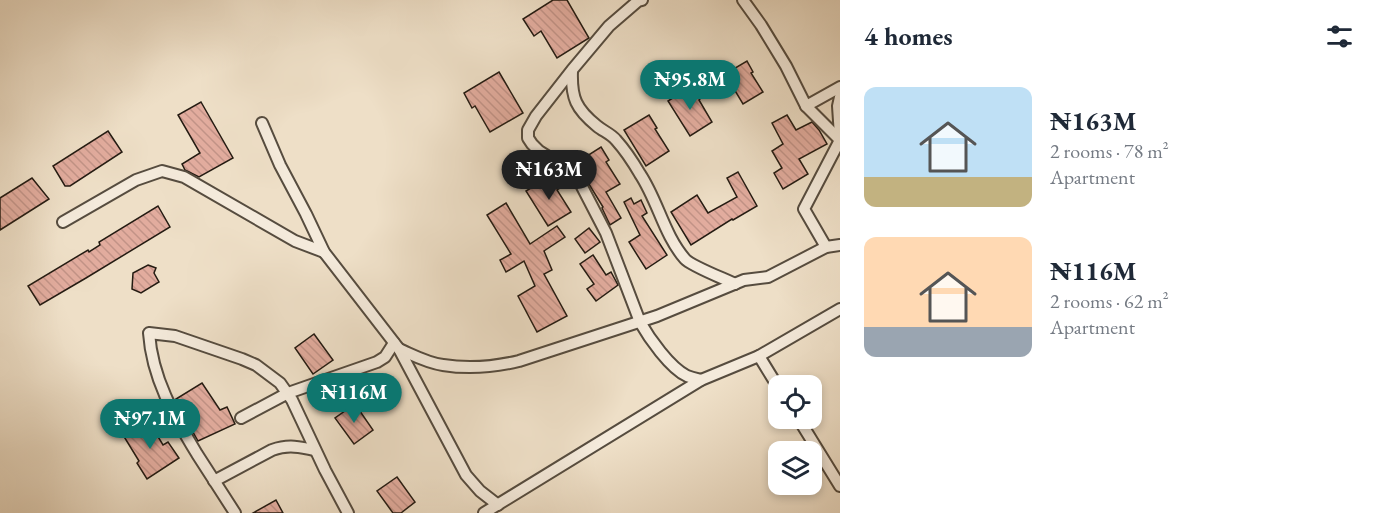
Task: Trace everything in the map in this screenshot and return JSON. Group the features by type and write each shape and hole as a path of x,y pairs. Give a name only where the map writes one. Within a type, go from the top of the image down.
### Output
{"street":[{"path":"642,0 609,26 572,70 536,116 528,130 528,138 539,151 571,168 606,233 645,331 670,363 688,376 701,380"},
{"path":"742,0 761,25 786,66 806,106 840,139"},
{"path":"572,70 571,88 582,112 598,127 615,138 640,172 662,220 687,261 735,284"},
{"path":"806,106 840,87"},
{"path":"826,247 804,209 840,139 838,106 840,97"},
{"path":"262,123 280,165 324,252 397,346 466,475 480,491 498,505"},
{"path":"63,222 136,180 162,171 184,177 295,241 324,252"},
{"path":"397,346 422,359 442,365 495,366 519,362 657,316 744,280 768,277 826,247 840,245"},
{"path":"484,513 701,380 759,356 840,309"},
{"path":"235,513 175,418 152,358 149,333 175,336 256,365 280,383 299,414 348,513"},
{"path":"241,418 288,393 376,362 397,346"},
{"path":"759,356 771,375"},
{"path":"805,429 840,486"},
{"path":"214,480 282,447 293,446 315,450"},
{"path":"828,466 840,469"}],"building":[{"path":"553,0 567,0 589,38 557,58 541,31 534,36 523,19"},
{"path":"747,61 753,72 751,73 763,92 743,104 725,74"},
{"path":"499,72 523,113 490,132 475,106 472,108 464,93"},
{"path":"693,85 712,122 690,136 668,101"},
{"path":"201,102 233,158 199,177 185,170 182,164 200,153 178,115"},
{"path":"649,115 669,151 646,166 624,130"},
{"path":"787,115 796,130 812,122 827,144 799,159 808,174 783,189 774,173 782,168 772,151 783,144 772,123"},
{"path":"108,131 122,152 70,186 65,186 53,166"},
{"path":"601,147 609,160 606,162 620,184 606,192 621,218 610,225 603,207 576,163"},
{"path":"738,172 757,206 691,245 671,212 697,195 708,213 737,197 727,178"},
{"path":"552,175 560,188 557,190 571,212 548,226 526,191"},
{"path":"32,178 49,199 0,230 0,198"},
{"path":"631,198 634,204 641,200 647,213 642,216 667,255 646,269 629,242 640,235 624,202"},
{"path":"506,203 530,244 557,226 565,237 544,251 552,270 544,274 567,316 537,332 518,296 535,286 524,261 506,272 500,260 511,254 487,215"},
{"path":"158,206 170,227 40,305 28,286 88,250 89,252 100,245 99,242"},
{"path":"589,228 600,242 585,253 575,239"},
{"path":"593,255 606,275 611,272 618,285 596,301 587,289 594,284 580,264"},
{"path":"148,265 156,268 154,273 159,282 141,293 132,289 133,273"},
{"path":"314,334 333,360 313,374 295,348"},
{"path":"202,383 220,410 227,407 235,424 198,441 189,425 192,424 176,399"},
{"path":"355,404 373,430 354,444 335,418"},
{"path":"148,420 163,445 168,442 179,458 147,479 123,435"},
{"path":"397,477 415,502 401,513 393,513 377,491"},
{"path":"276,500 283,513 253,513"}]}
